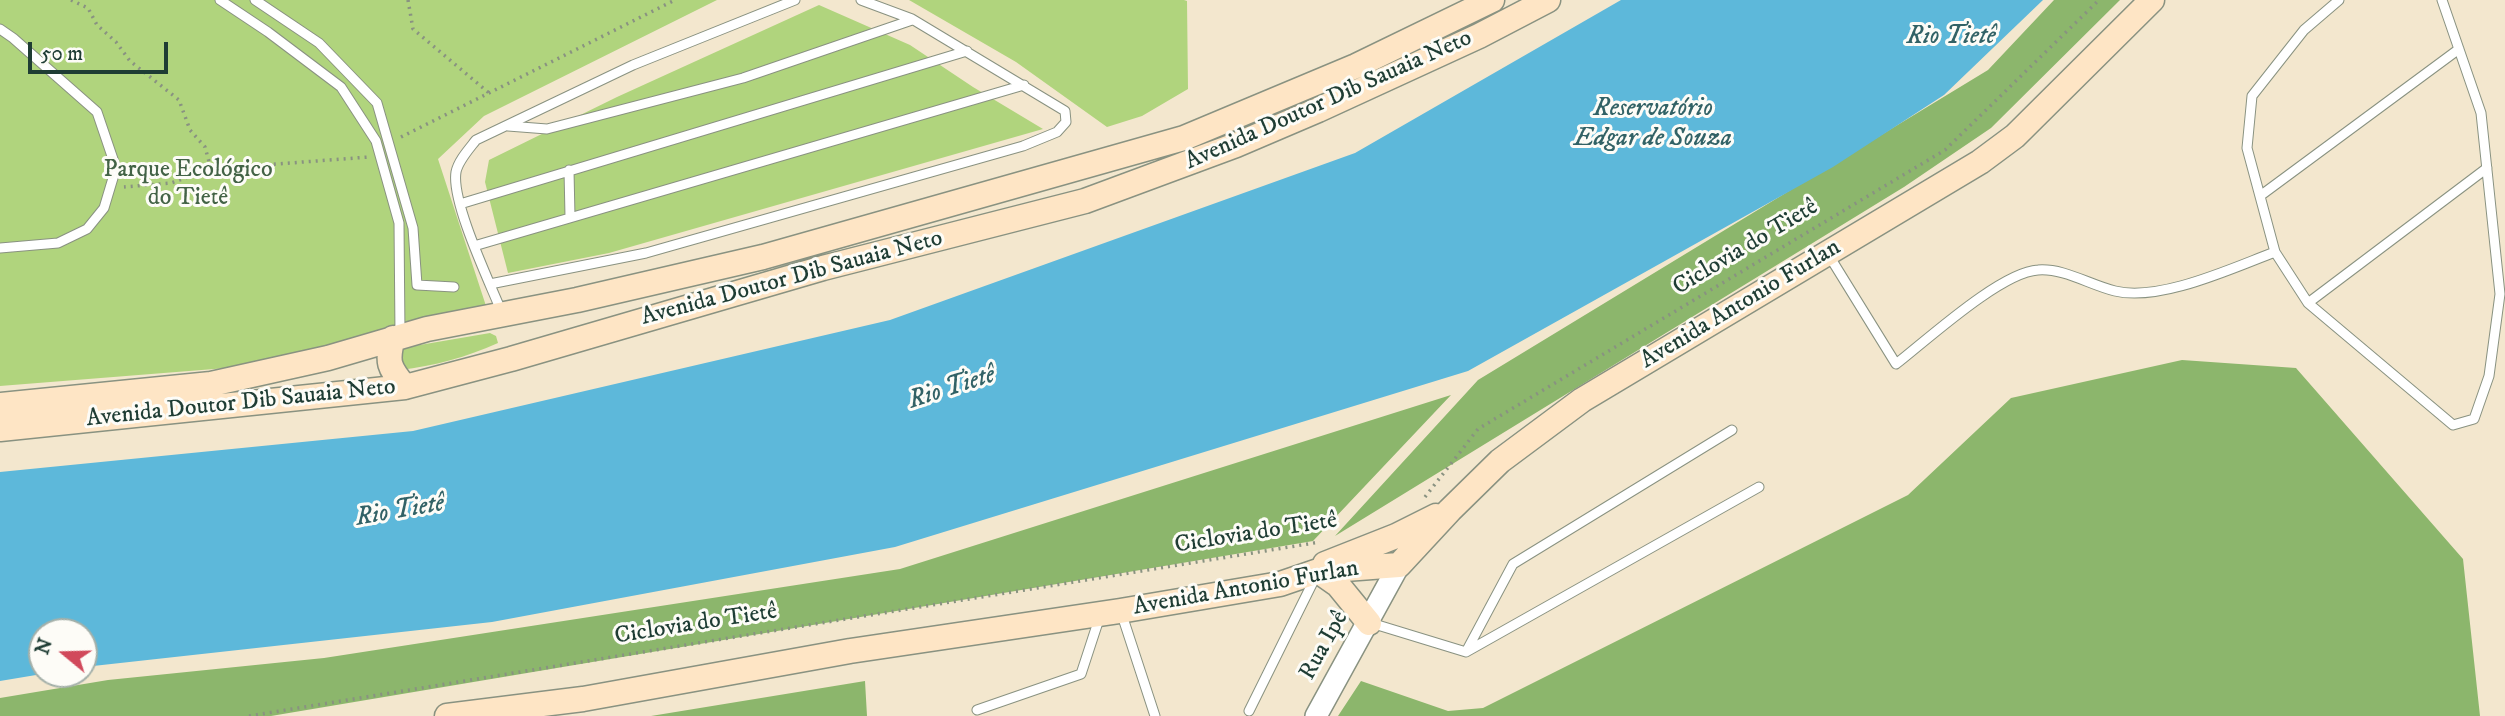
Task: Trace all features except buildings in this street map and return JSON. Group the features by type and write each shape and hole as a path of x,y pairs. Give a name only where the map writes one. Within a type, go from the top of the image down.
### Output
{"main road":[{"name":"Avenida Doutor Dib Sauaia Neto","path":"0,405 211,384 328,358 396,337 763,257 1184,138 1356,66 1492,0"},
{"name":"Avenida Doutor Dib Sauaia Neto","path":"0,429 405,387 823,268 1085,201 1236,145 1329,105 1479,36 1548,0"},
{"name":"Avenida Antonio Furlan","path":"447,716 583,699 850,651 1280,584 1318,570 1399,565 1500,461 1582,400 1980,162 2015,136 2151,0"},
{"path":"505,314 523,330 524,337 511,359"},
{"path":"396,337 389,352 389,366 405,387"},
{"path":"1280,584 1363,548 1396,537 1450,510"},
{"path":"1318,570 1338,585 1369,623"}],"street":[{"name":"Rua Ipê","path":"1316,716 1399,565"}],"lane":[{"path":"220,0 341,87 376,141 399,223 396,337"},
{"path":"255,0 319,43 377,103 413,228 417,285 454,287"},
{"path":"505,314 474,246 460,204 456,173 476,140 633,65 795,0"},
{"path":"490,284 646,253 1023,146 1058,132 1066,122 1065,111 967,51 912,19 861,0"},
{"path":"2339,0 2304,30 2252,96 2247,148 2260,197 2275,252 2308,303 2453,425 2474,419 2489,376 2500,294 2481,114 2442,0"},
{"path":"507,126 547,129 743,78 912,19"},
{"path":"0,29 97,112 116,168 104,208 87,229 58,243 0,248"},
{"path":"2260,197 2459,49"},
{"path":"460,204 967,51"},
{"path":"474,246 1024,85"},
{"path":"2308,303 2487,168"},
{"path":"569,170 570,217"},
{"path":"1828,253 1896,364 2003,281 2037,270 2065,274 2118,292 2163,292 2275,252"},
{"path":"1466,652 1513,564 1732,430"},
{"path":"1369,623 1466,652 1759,487"},
{"path":"1249,711 1318,570"},
{"path":"977,710 1082,674 1110,612"},
{"path":"1110,612 1155,716"}],"path":[{"path":"71,0 88,8 97,25 116,42 130,61 179,100 190,130 205,147 211,169"},
{"path":"408,0 413,29 489,93"},
{"path":"389,142 675,0"},
{"name":"Ciclovia do Tietê","path":"1416,503 1426,497 1478,429 1945,150 2099,0"},
{"path":"111,188 172,183 211,169 380,156"},
{"name":"Ciclovia do Tietê","path":"249,716 1322,541"}],"green space":[{"name":"Parque Ecológico do Tietê","path":"0,0 717,0 484,116 438,159 487,309 252,366 0,386"},
{"path":"909,0 1184,0 1187,1 1188,89 1142,116 1107,127 1016,62"},
{"path":"2054,0 2120,0 1991,128 1904,187 1335,536 1478,380 1988,70"},
{"path":"819,5 910,45 1043,129 609,253 508,273 485,182 489,160 617,97"},
{"path":"490,333 496,336 498,343 450,360 400,370 402,348"},
{"path":"2182,360 2296,368 2463,559 2480,716 1338,716 1361,681 1448,711 1483,708 1908,495 2011,398"},
{"path":"1451,395 1313,541 271,716 0,716 0,698 60,688 98,688 98,682 108,680 324,658 900,569"},
{"path":"865,681 867,716 651,716"}],"water":[{"name":"Reservatório Edgar de Souza","path":"1621,0 2043,0 1944,95 1833,167 1468,371 895,547 492,622 98,665 98,618 28,618 28,676 0,681 0,472 413,431 890,320 1355,153"}],"water label":[{"name":"Rio Tietê","path":"1951,38"},
{"name":"Rio Tietê","path":"952,389"},
{"name":"Rio Tietê","path":"400,512"}]}
